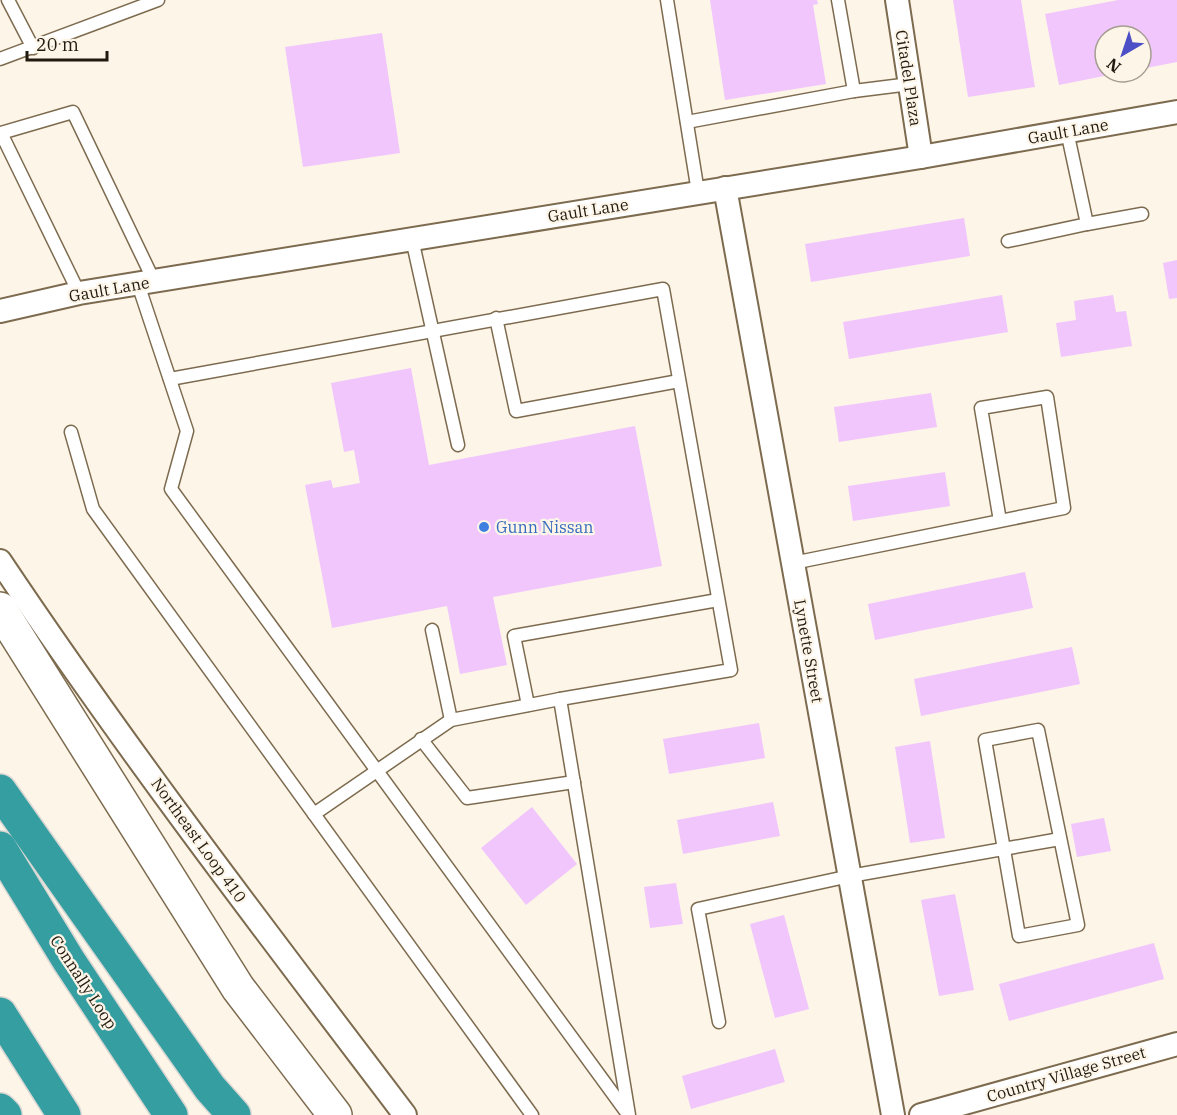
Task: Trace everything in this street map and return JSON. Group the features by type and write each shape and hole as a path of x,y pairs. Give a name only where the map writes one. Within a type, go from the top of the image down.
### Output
{"highway":[{"path":"0,791 210,1088 234,1115"},
{"name":"Connally Loop","path":"0,848 69,961 171,1115"},
{"path":"0,1014 64,1115"},
{"path":"0,1110 5,1115"}],"main road":[{"path":"0,609 238,988 335,1115"}],"street":[{"name":"Citadel Plaza","path":"897,0 921,157"},
{"name":"Gault Lane","path":"0,311 79,293 921,157 1177,112"},
{"name":"Lynette Street","path":"725,188 893,1115"},
{"name":"Northeast Loop 410","path":"0,561 73,669 277,947 405,1115"},
{"name":"Country Village Street","path":"921,1115 1177,1044"}],"lane":[{"path":"8,0 33,48"},
{"path":"0,59 158,0"},
{"path":"667,0 698,192"},
{"path":"838,0 854,91"},
{"path":"687,122 854,91 910,84"},
{"path":"79,293 1,133 74,112 146,283 170,379 187,431 171,489 374,771 629,1115"},
{"path":"1067,131 1088,224"},
{"path":"1008,241 1142,214"},
{"path":"412,239 434,329 458,445"},
{"path":"170,379 663,289 731,670 451,720 314,814"},
{"path":"496,318 516,411 680,381"},
{"path":"793,563 1064,508 1047,397 981,408 999,521"},
{"path":"71,432 93,509 532,1115"},
{"path":"528,705 514,636 718,600"},
{"path":"432,630 451,720"},
{"path":"560,699 629,1115"},
{"path":"1038,730 1078,925 1019,936 1004,849 984,740 1038,730"},
{"path":"421,740 466,798 574,782"},
{"path":"719,1022 698,909 850,876 1060,839"}],"building":[{"path":"710,0 817,0 818,4 813,5 826,84 725,100"},
{"path":"953,0 1021,0 1035,87 968,97"},
{"path":"1118,0 1177,0 1177,62 1153,67 1153,24 1093,24 1093,78 1059,85 1045,14"},
{"path":"382,33 400,153 303,167 285,47"},
{"path":"964,218 970,256 811,282 805,244"},
{"path":"1177,260 1177,298 1169,299 1163,263"},
{"path":"1002,295 1008,332 849,359 843,322"},
{"path":"1113,295 1116,312 1126,311 1132,346 1061,357 1056,323 1076,320 1074,301"},
{"name":"Gunn Nissan","path":"411,368 429,465 635,426 662,566 493,597 507,665 460,674 447,606 332,628 305,485 331,480 333,488 360,483 354,450 344,452 331,383"},
{"path":"931,393 937,427 839,442 834,407"},
{"path":"945,472 950,506 853,521 848,486"},
{"path":"1025,572 1033,608 875,640 868,604"},
{"path":"1072,647 1080,684 921,716 914,679"},
{"path":"759,723 765,758 669,774 663,739"},
{"path":"930,741 945,838 910,843 895,747"},
{"path":"773,802 780,836 683,854 677,820"},
{"path":"532,807 577,864 526,905 481,848"},
{"path":"1104,818 1111,851 1077,857 1071,824"},
{"path":"676,883 683,924 650,928 644,887"},
{"path":"955,894 974,990 939,996 921,900"},
{"path":"784,915 809,1009 775,1018 750,924"},
{"path":"1154,943 1164,979 1009,1021 999,984"},
{"path":"775,1049 785,1082 691,1109 682,1076"}],"place":[{"name":"Gunn Nissan","path":"484,527"}]}
